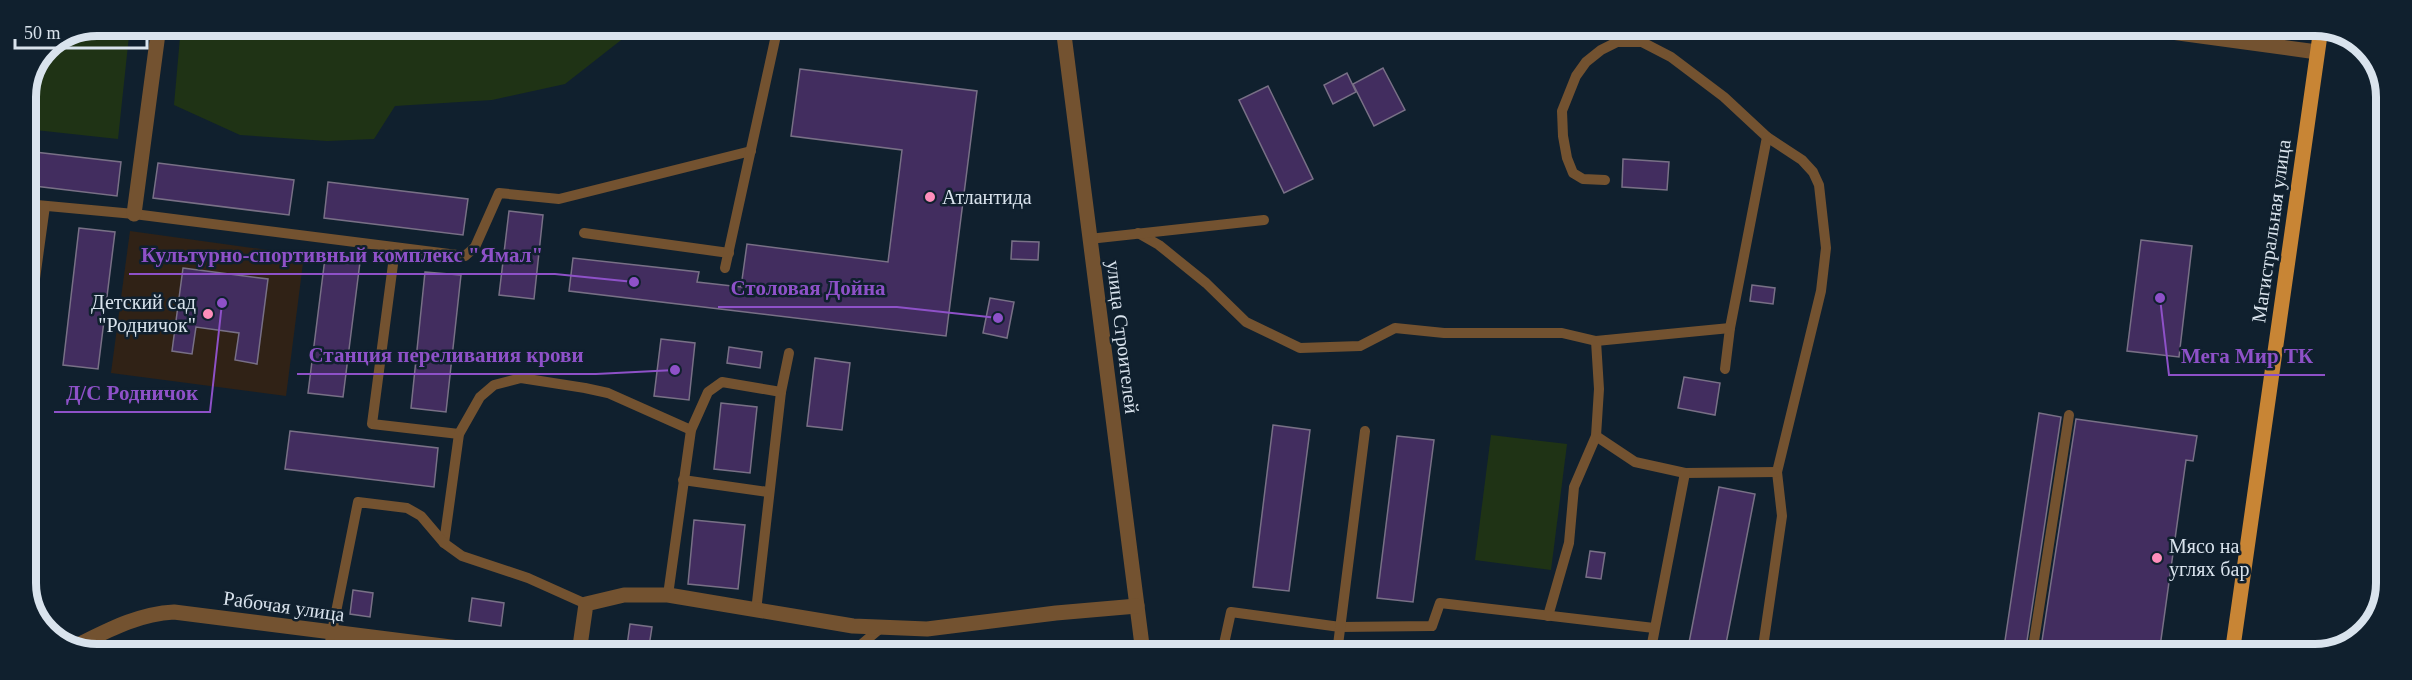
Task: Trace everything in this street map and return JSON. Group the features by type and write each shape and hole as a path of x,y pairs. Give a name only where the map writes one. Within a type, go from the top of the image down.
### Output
{"main road":[{"name":"Магистральная улица","path":"2233,644 2320,37"}],"street":[{"path":"134,214 158,36"},
{"name":"улица Строителей","path":"1064,36 1142,644"},
{"path":"2201,36 2318,52"},
{"path":"580,644 586,603 624,595 668,595 852,626 927,629 1056,613 1137,606"},
{"name":"Рабочая улица","path":"84,642 139,617 153,613 174,612 423,644"}],"lane":[{"path":"725,268 776,36"},
{"path":"1605,180 1582,179 1573,173 1567,158 1563,136 1562,111 1576,75 1586,62 1601,50 1617,42 1642,42 1671,57 1724,97 1767,137 1802,160 1819,185 1826,248 1821,291 1777,472 1782,516 1763,644"},
{"path":"1725,369 1730,328 1767,137"},
{"path":"36,205 134,214 394,249 465,256 475,247 499,193 559,199 751,151"},
{"path":"36,271 45,206"},
{"path":"1089,239 1264,220"},
{"path":"584,233 729,253"},
{"path":"1138,233 1159,245 1206,283 1246,322 1300,348 1360,346 1395,328 1444,333 1562,333 1596,341 1730,328"},
{"path":"394,249 372,424 459,434"},
{"path":"1548,616 1569,543 1574,487 1596,436 1599,389 1596,341"},
{"path":"756,611 768,492 781,392 789,353"},
{"path":"444,543 459,434 480,397 494,385 521,378 608,393 691,429"},
{"path":"668,595 691,429 708,392 722,381 781,392"},
{"path":"2034,644 2068,415"},
{"path":"1337,644 1365,431"},
{"path":"1596,436 1635,462 1685,473 1777,472"},
{"path":"1652,644 1685,473"},
{"path":"683,480 768,492"},
{"path":"329,644 358,502 407,508 421,516 444,543 462,556 528,578 586,603"},
{"path":"1224,644 1231,612 1340,627 1432,626 1440,603 1654,628"},
{"path":"862,644 882,627"}],"shaded area":[{"name":"Детский сад \"Родничок\"","path":"130,231 304,255 286,396 111,373"}],"green space":[{"path":"129,36 118,139 36,130 37,85 46,63 63,46 85,37"},
{"path":"180,36 626,36 565,84 492,100 395,106 374,139 327,141 240,135 174,105"},
{"path":"1491,435 1567,444 1551,570 1475,560"}],"building":[{"path":"1383,68 1405,110 1374,126 1353,84"},
{"name":"Атлантида","path":"800,69 977,91 946,336 569,291 573,258 699,272 697,282 741,287 747,244 888,262 902,150 791,136"},
{"path":"1347,73 1356,92 1333,104 1324,85"},
{"path":"1268,86 1313,179 1284,193 1239,100"},
{"path":"36,152 121,162 117,196 36,186"},
{"path":"1623,159 1669,162 1667,190 1622,187"},
{"path":"158,163 294,180 289,215 153,198"},
{"path":"328,182 468,199 463,235 324,218"},
{"path":"509,211 543,215 534,299 499,295"},
{"path":"79,228 115,232 98,369 63,365"},
{"path":"2141,240 2192,246 2179,357 2127,351"},
{"path":"1012,241 1039,242 1038,260 1011,259"},
{"path":"325,258 360,262 343,397 308,393"},
{"path":"183,268 268,279 257,364 235,360 239,333 196,327 192,354 172,351"},
{"path":"425,272 461,275 446,412 411,408"},
{"path":"1752,285 1775,288 1773,304 1750,301"},
{"path":"990,298 1014,302 1007,338 983,333"},
{"path":"661,339 695,343 689,400 654,396"},
{"path":"729,347 762,352 760,368 727,363"},
{"path":"815,358 850,363 842,430 807,426"},
{"path":"1684,377 1720,383 1715,415 1678,408"},
{"path":"721,403 757,407 750,473 714,469"},
{"path":"2039,413 2061,417 2027,644 2004,644"},
{"path":"2076,419 2197,436 2193,461 2186,460 2160,644 2042,644"},
{"path":"1273,425 1310,430 1289,591 1253,587"},
{"path":"290,431 438,448 434,487 285,469"},
{"path":"1397,436 1434,440 1413,602 1377,598"},
{"path":"1719,487 1755,494 1726,644 1689,644"},
{"path":"694,520 745,525 738,589 688,584"},
{"path":"1590,551 1605,553 1601,579 1586,577"},
{"path":"353,590 373,593 370,617 350,614"},
{"path":"472,598 504,603 501,626 469,621"},
{"path":"630,624 652,627 649,644 627,644"}],"place":[{"name":"Атлантида","path":"930,197"},
{"name":"Культурно-спортивный комплекс \"Ямал\"","path":"634,282"},
{"name":"Мега Мир ТК","path":"2160,298"},
{"name":"Д/С Родничок","path":"222,303"},
{"name":"Детский сад \"Родничок\"","path":"208,314"},
{"name":"Столовая Дойна","path":"998,318"},
{"name":"Станция переливания крови","path":"675,370"},
{"name":"Мясо на углях бар","path":"2157,558"}]}
